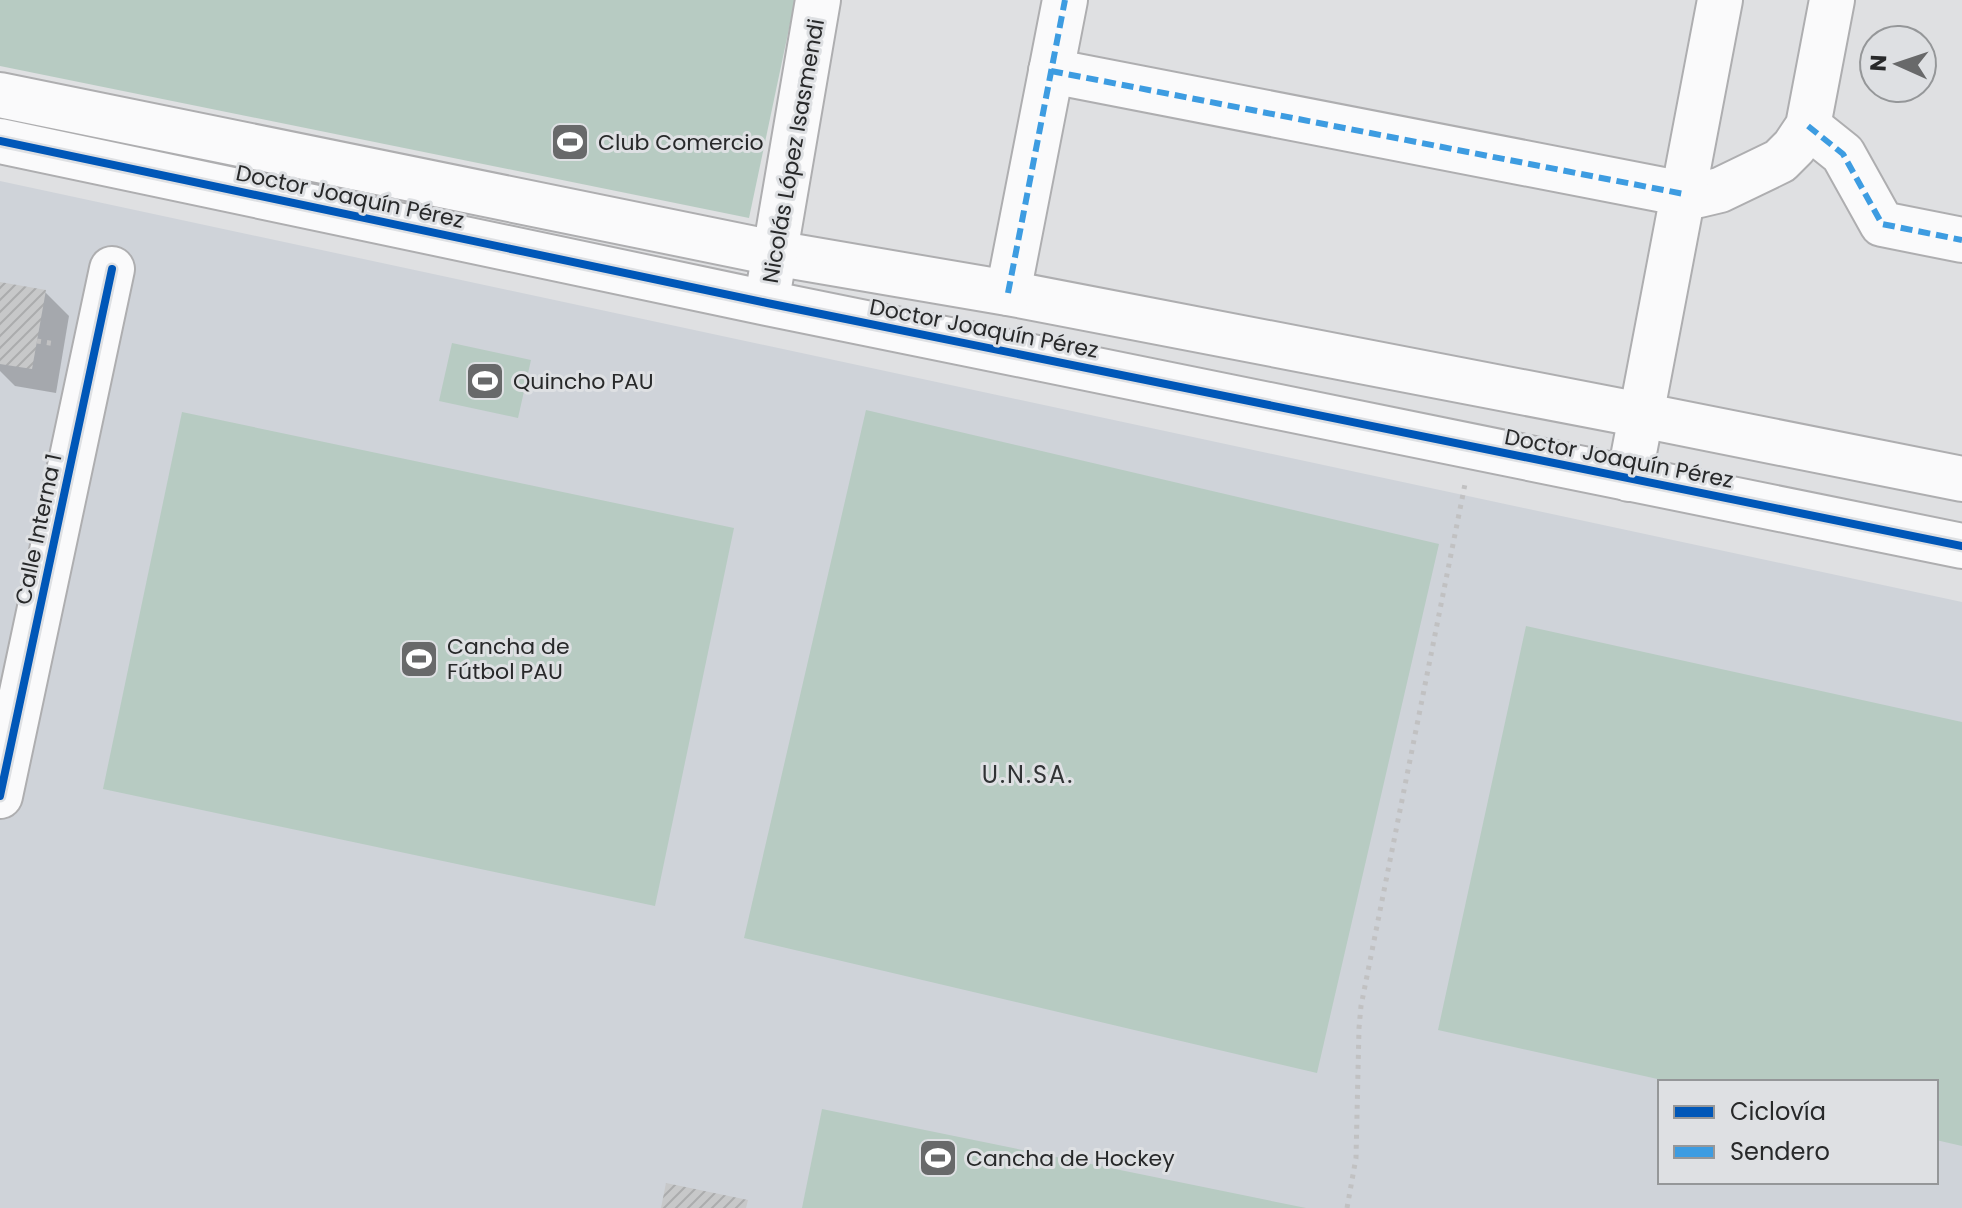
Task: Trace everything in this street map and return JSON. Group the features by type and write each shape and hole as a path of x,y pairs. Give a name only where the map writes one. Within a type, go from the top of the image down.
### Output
{"street":[{"name":"Nicolás López Isasmendi","path":"767,303 818,0"},
{"path":"1008,293 1065,0"},
{"path":"1629,479 1720,0"},
{"path":"1051,71 1699,195 1720,190 1780,161 1794,147 1808,126 1832,0"},
{"name":"Doctor Joaquín Pérez","path":"0,95 774,253 1008,293 1962,479"},
{"path":"1808,126 1843,154 1882,224 1962,240"},
{"name":"Doctor Joaquín Pérez","path":"0,141 767,303 1962,546"},
{"name":"Calle Interna 1","path":"3,769 112,269"}],"path":[{"path":"1347,1208 1356,1158 1361,1006 1473,447"}],"shaded area":[{"path":"0,181 1962,602 1962,1208 0,1208"}],"green space":[{"name":"Club Comercio","path":"0,0 795,0 749,218 0,66"},
{"name":"Quincho PAU","path":"452,343 531,360 518,418 439,401"},
{"path":"866,410 1439,544 1317,1073 744,938"},
{"name":"Cancha de Fútbol PAU","path":"182,412 734,528 655,906 103,789"},
{"path":"1526,626 1962,722 1962,1146 1938,1140 1938,1080 1662,1080 1438,1030"},
{"name":"Cancha de Hockey","path":"822,1109 1306,1208 802,1208"}],"building":[{"path":"0,282 46,290 32,369 0,364"},
{"path":"666,1183 748,1200 746,1208 661,1208"}],"marked path":[{"path":"1008,293 1065,0"},
{"path":"1051,71 1684,194"},
{"path":"1808,126 1843,154 1882,224 1962,240"}],"cycle path":[{"path":"0,141 767,303 1962,546"},
{"path":"0,796 112,269"}],"place":[{"name":"Club Comercio","path":"570,142"},
{"name":"Quincho PAU","path":"485,381"},
{"name":"Cancha de Fútbol PAU","path":"419,659"},
{"name":"Cancha de Hockey","path":"938,1158"}],"district":[{"name":"U.N.SA.","path":"1028,775"}]}
